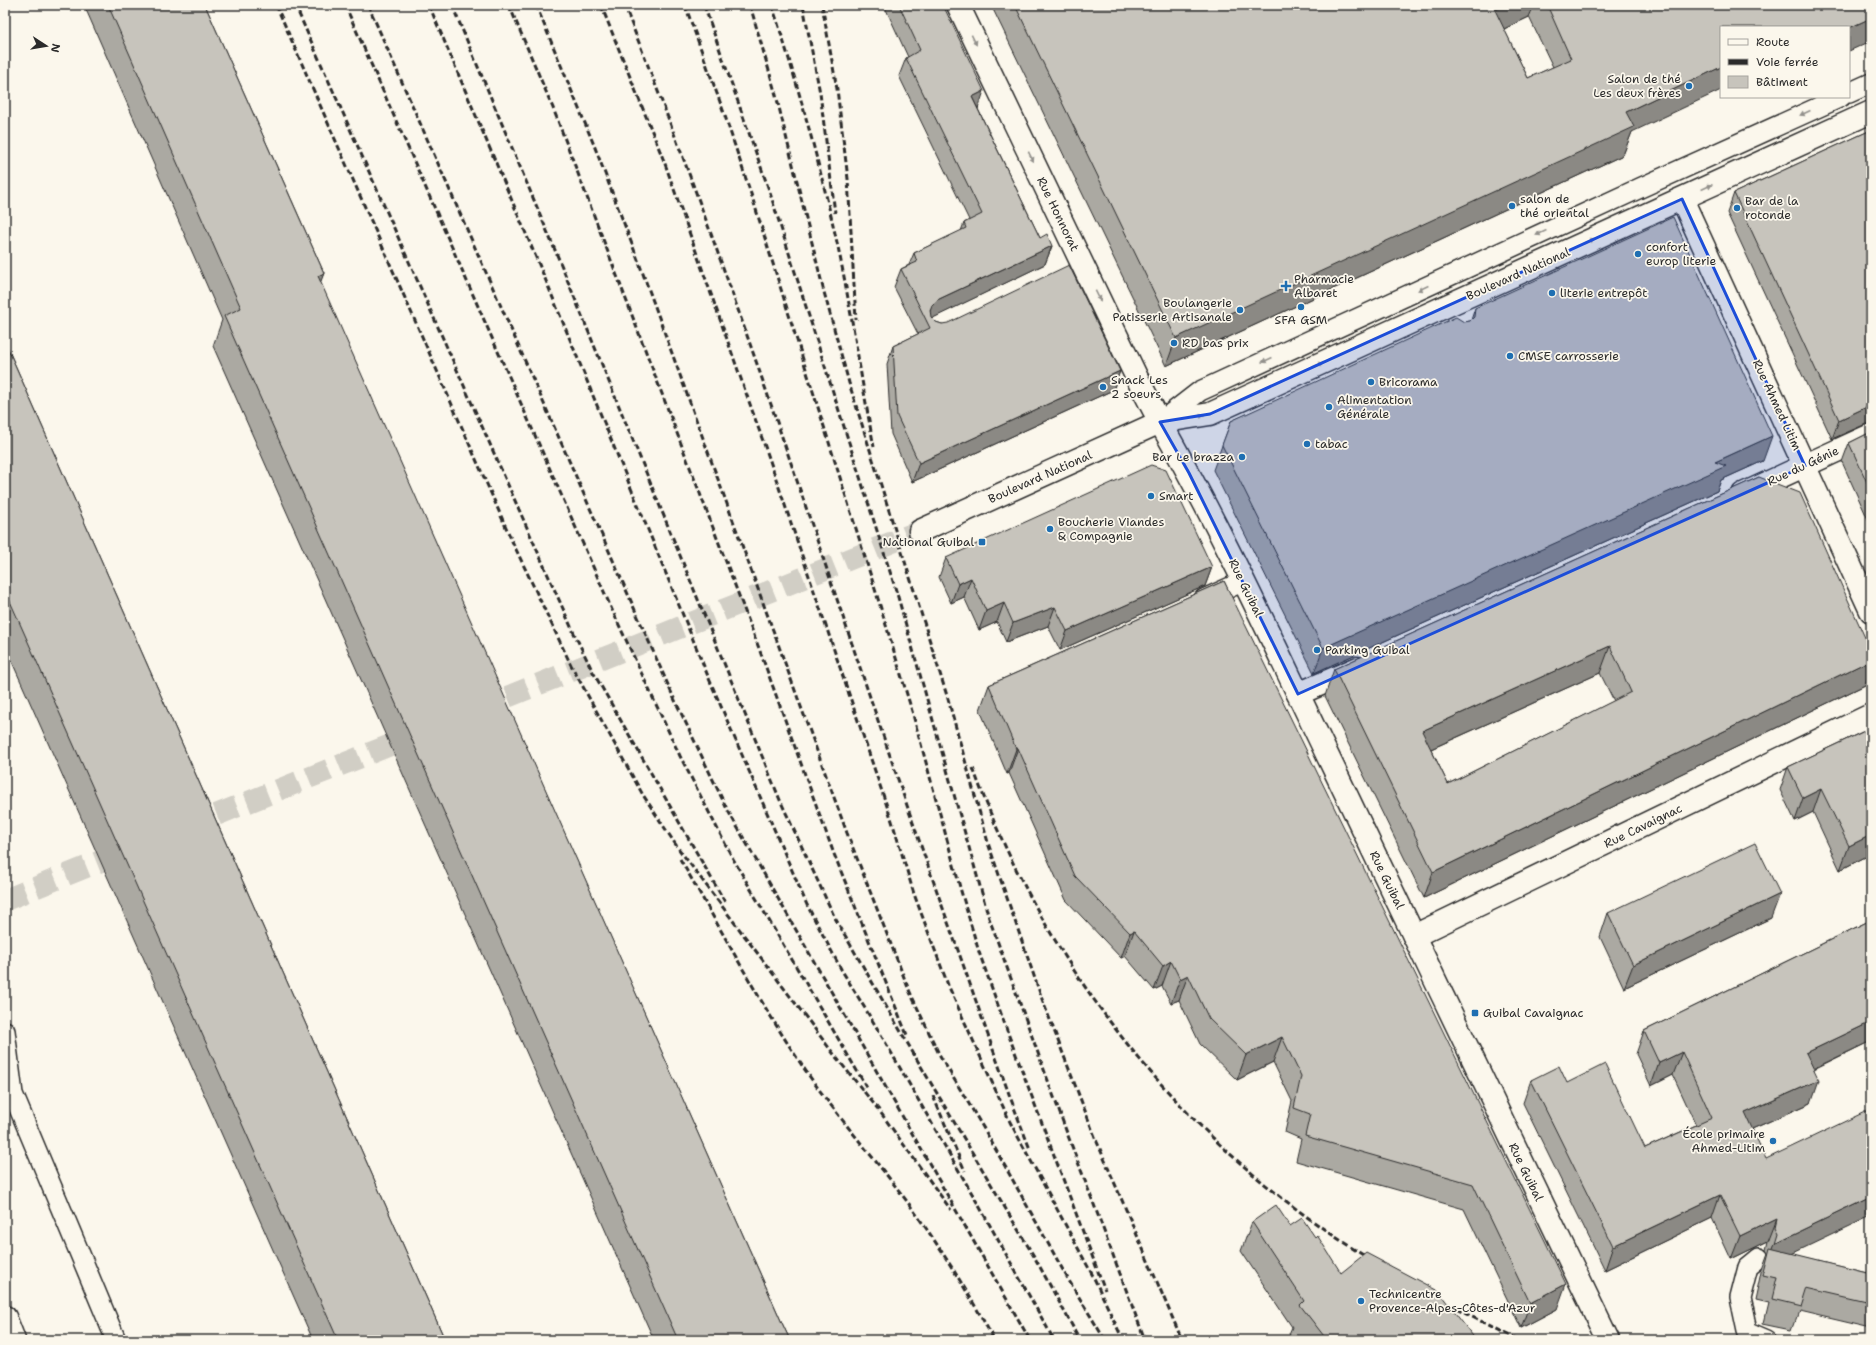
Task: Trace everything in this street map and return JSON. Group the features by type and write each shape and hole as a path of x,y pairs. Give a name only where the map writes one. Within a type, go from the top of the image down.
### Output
{"street":[{"name":"Rue Honnorat","path":"958,5 1160,422"},
{"name":"Boulevard National","path":"920,531 1160,422 1210,414 1446,315 1682,199 1871,112"},
{"name":"Rue Ahmed Litim","path":"1682,199 1871,611"},
{"path":"1060,271 1081,261"},
{"name":"Rue Guibal","path":"1160,422 1189,474 1244,581 1472,1060 1608,1340"},
{"name":"Rue du Génie","path":"1726,502 1871,435"},
{"path":"1298,694 1380,658"},
{"name":"Rue Cavaignac","path":"1414,936 1871,715"},
{"path":"5,1317 14,1340"}],"lane":[{"path":"1850,93 1871,83"},
{"name":"Boulevard National","path":"1160,422 1200,391 1839,98"},
{"path":"1670,175 1682,199"},
{"path":"1189,606 1244,581"},
{"path":"5,1031 13,1094 116,1340"},
{"path":"1759,1258 1748,1267 1740,1298 1747,1331 1768,1340"}],"highlighted area":[{"path":"1682,199 1805,466 1298,694 1189,473 1160,422 1210,414"}],"building":[{"path":"108,5 205,5 324,273 318,276 790,1340 678,1340 224,316 241,308"},
{"path":"899,5 943,5 984,91 972,97 1040,238 1047,234 1052,246 937,300 932,305 930,310 931,317 936,322 942,324 948,323 1069,265 1120,371 919,463 897,416 893,346 930,328 901,269 917,262 914,253 966,228 964,223 982,214 906,58 920,50"},
{"path":"1015,5 1506,5 1495,10 1528,78 1571,59 1547,5 1871,5 1871,18 1850,28 1850,26 1720,26 1720,67 1626,112 1634,127 1176,338"},
{"path":"1871,130 1871,405 1839,420 1734,193"},
{"path":"1673,217 1772,436 1715,462 1726,466 1323,648 1222,445 1231,421 1456,317 1464,322 1470,321 1474,317 1475,308"},
{"path":"5,342 445,1340 338,1340 5,590"},
{"path":"1871,432 1871,491 1849,443"},
{"path":"1151,465 1166,470 1212,567 1067,631 1055,607 1013,623 1004,603 986,611 971,578 958,584 946,558"},
{"path":"1759,477 1800,493 1871,651 1871,660 1433,872 1334,669","holes":["1610,646 1631,692 1448,784 1422,731"]},
{"path":"1224,581 1566,1284 1530,1303 1473,1184 1305,1136 1310,1114 1294,1108 1301,1076 1282,1037 1246,1055 1209,1019 1188,975 1180,979 1171,961 1163,966 1134,931 1130,933 1075,876 1018,748 1016,749 989,685"},
{"path":"1871,728 1871,835 1849,846 1821,789 1803,798 1788,767"},
{"path":"1755,843 1780,894 1633,965 1608,913"},
{"path":"1871,920 1871,1022 1806,1053 1819,1080 1745,1113 1766,1159 1871,1109 1871,1197 1775,1243 1778,1233 1775,1227 1777,1218 1740,1236 1720,1195 1613,1246 1531,1080 1559,1066 1567,1083 1605,1064 1645,1148 1712,1118 1682,1052 1659,1063 1644,1031"},
{"path":"1276,1205 1290,1226 1302,1218 1315,1237 1317,1235 1341,1273 1366,1253 1438,1291 1476,1340 1327,1340 1300,1305 1304,1301 1252,1222"},
{"path":"1770,1248 1871,1273 1871,1303 1806,1288 1800,1307 1771,1300 1776,1279 1763,1276"}],"tunnel":[{"path":"477,709 920,531"},
{"path":"186,827 418,734"},
{"path":"5,900 128,850"}],"railway":[{"path":"276,5 512,541 571,665 643,795 678,848 836,1057 878,1109 951,1210"},
{"path":"295,5 572,629 593,672 725,902"},
{"path":"345,5 613,612 680,756 732,857 867,1088"},
{"path":"368,5 672,694 727,809 1030,1340"},
{"path":"429,5 546,281 710,681 807,905 841,969 880,1033 1054,1340"},
{"path":"452,5 560,262 780,800 835,918 1035,1258 1080,1340"},
{"path":"509,5 553,108 757,643 834,854 907,1035"},
{"path":"536,5 594,145 638,260 847,833 909,990 939,1054 987,1134 1068,1279 1105,1340"},
{"path":"601,5 664,161 769,458 892,821 914,894 948,985 1010,1122 1093,1276 1123,1340"},
{"path":"624,5 669,121 754,355 914,825 1001,1072 1030,1149"},
{"path":"685,5 724,113 753,200 879,602 912,711 979,952 1009,1036 1105,1290"},
{"path":"704,5 769,190 898,597 989,918 1067,1133 1145,1340"},
{"path":"750,5 776,95 824,292 849,383 948,699 989,846 1042,999 1097,1142 1182,1340"},
{"path":"772,5 808,125 831,216 848,297 874,447"},
{"path":"803,5 820,93 835,213"},
{"path":"822,5 837,89 848,179 856,320"},
{"path":"973,768 1004,843 1040,915 1083,984 1131,1049 1184,1109 1243,1165 1306,1216 1373,1261"},
{"path":"680,859 759,997 792,1051 822,1093 921,1220 964,1288 994,1340"},
{"path":"933,1096 965,1171"},
{"path":"1440,1301 1519,1340"}],"place":[{"name":"Salon de thé Les deux frères","path":"1689,86"},
{"name":"salon de thé oriental","path":"1512,206"},
{"name":"Bar de la rotonde","path":"1737,208"},
{"name":"confort europ literie","path":"1638,254"},
{"name":"Pharmacie Albaret","path":"1286,286"},
{"name":"literie entrepôt","path":"1552,293"},
{"name":"SFA GSM","path":"1301,307"},
{"name":"Boulangerie Patisserie Artisanale","path":"1240,310"},
{"name":"RD bas prix","path":"1174,343"},
{"name":"CMSE carrosserie","path":"1510,356"},
{"name":"Bricorama","path":"1371,382"},
{"name":"Snack Les 2 soeurs","path":"1103,387"},
{"name":"Alimentation Générale","path":"1329,407"},
{"name":"tabac","path":"1307,444"},
{"name":"Bar Le brazza","path":"1242,457"},
{"name":"Smart","path":"1151,496"},
{"name":"Boucherie Viandes & Compagnie","path":"1050,529"},
{"name":"National Guibal","path":"982,542"},
{"name":"Parking Guibal","path":"1317,650"},
{"name":"Guibal Cavaignac","path":"1475,1013"},
{"name":"École primaire Ahmed-Litim","path":"1773,1141"},
{"name":"Technicentre Provence-Alpes-Côtes-d'Azur","path":"1361,1301"}]}
